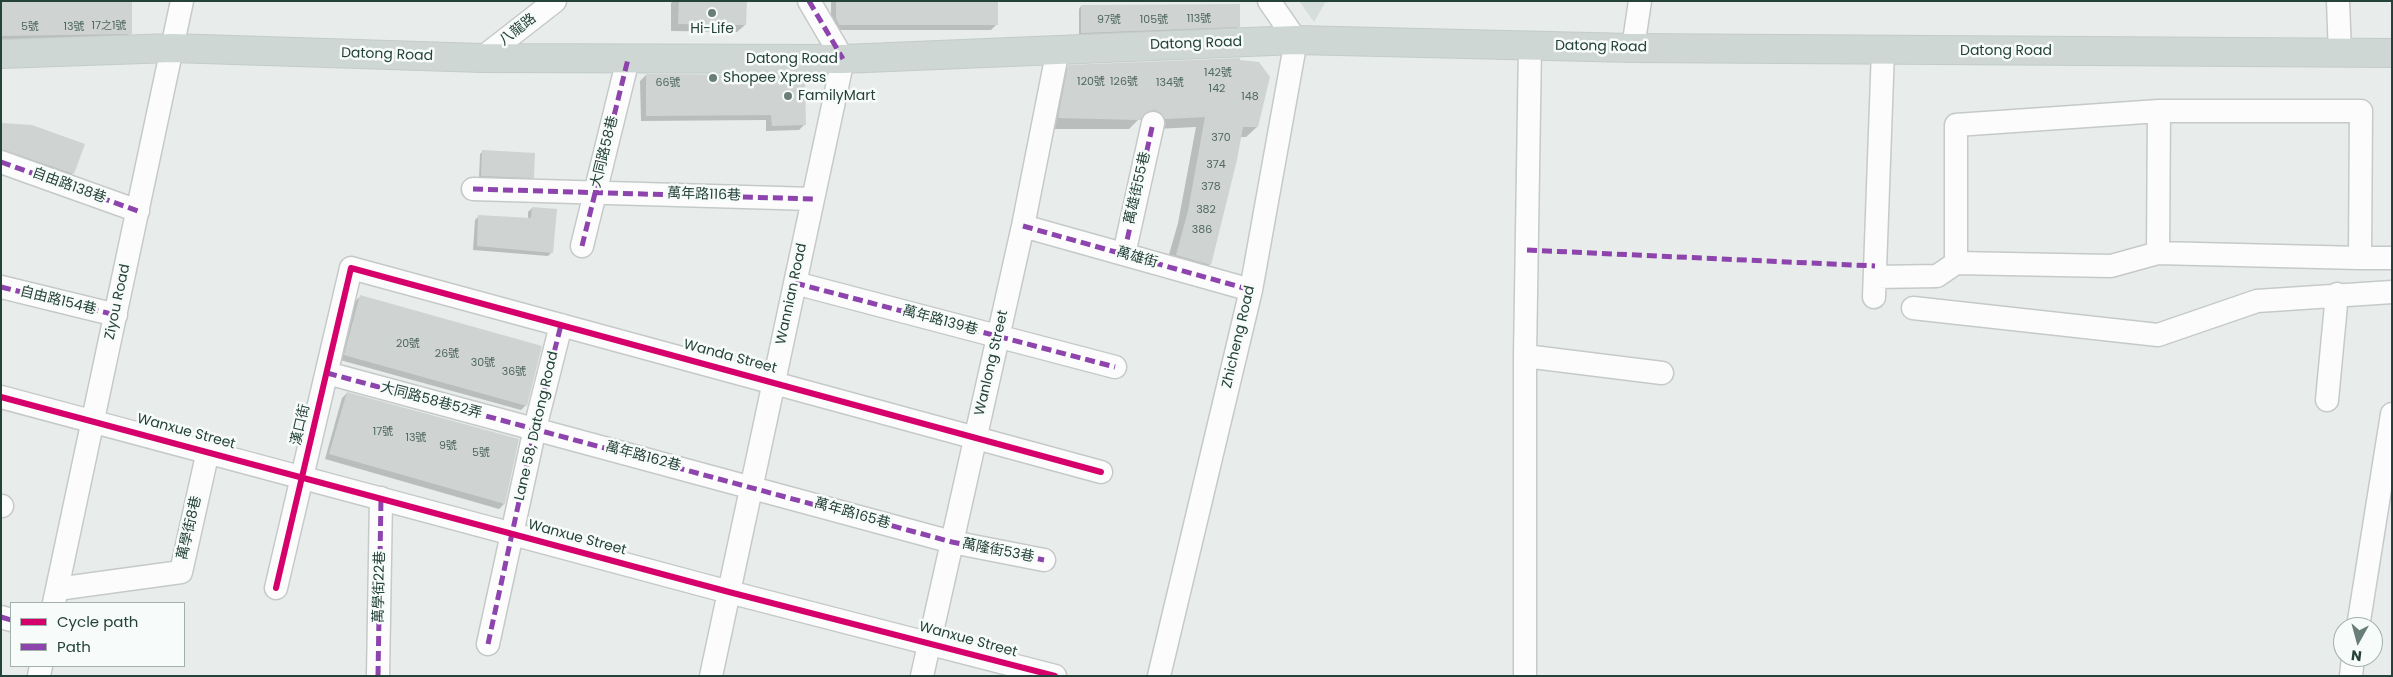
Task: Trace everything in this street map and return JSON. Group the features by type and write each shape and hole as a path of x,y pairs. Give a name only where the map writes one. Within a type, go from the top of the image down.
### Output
{"main road":[{"name":"Datong Road","path":"1,54 172,48 482,58 842,59 1296,40 1633,48 2392,53"}],"street":[{"name":"Ziyou Road","path":"56,596 182,1"},
{"name":"八龍路","path":"482,58 555,1"},
{"path":"809,1 842,59"},
{"path":"1269,1 1296,40"},
{"path":"1633,48 1640,1"},
{"path":"2338,1 2340,54"},
{"name":"Zhicheng Road","path":"1159,676 1251,290 1296,40"},
{"path":"1525,676 1525,356 1530,46"},
{"name":"Wanlong Street","path":"922,676 1023,226 1058,50"},
{"path":"1883,50 1875,287 1937,276 1956,264 2111,266 2158,253 2392,258"},
{"name":"大同路58巷","path":"582,246 628,59"},
{"name":"Wannian Road","path":"711,676 842,59"},
{"path":"1956,264 1956,125 2159,111 2361,111 2360,258"},
{"path":"2158,253 2159,111"},
{"name":"萬雄街55巷","path":"1124,254 1153,123"},
{"name":"自由路138巷","path":"1,162 138,211"},
{"name":"萬年路116巷","path":"473,189 813,199"},
{"name":"萬雄街","path":"1023,226 1251,290"},
{"name":"Wanda Street","path":"351,268 1101,472"},
{"name":"漢口街","path":"276,588 351,268"},
{"name":"萬年路139巷","path":"795,283 1115,367"},
{"name":"自由路154巷","path":"1,287 116,315"},
{"path":"1913,308 2158,335 2257,300 2392,292"},
{"path":"2328,400 2336,294"},
{"name":"Lane 58, Datong Road","path":"488,644 535,428 562,325"},
{"path":"1525,356 1662,372"},
{"name":"大同路58巷52弄","path":"326,373 535,428"},
{"name":"Wanxue Street","path":"1,396 729,592 1055,676"},
{"path":"2360,617 2392,414"},
{"name":"萬年路162巷","path":"535,428 751,486"},
{"name":"萬學街8巷","path":"56,596 181,572 208,451"},
{"name":"萬年路165巷","path":"751,486 952,542"},
{"name":"萬學街22巷","path":"378,676 381,498"},
{"name":"萬隆街53巷","path":"952,542 1044,560"}],"shaded area":[{"path":"1299,1 1332,1 1325,3 1314,22"}],"building":[{"path":"1,1 132,1 132,34 1,36"},
{"name":"Hi-Life","path":"679,1 747,1 746,25 678,24"},
{"path":"836,1 998,1 998,25 839,25 836,18"},
{"path":"1240,4 1240,27 1081,33 1081,5"},
{"path":"1240,58 1240,60 1259,62 1270,77 1258,127 1243,127 1237,160 1211,265 1176,255 1188,211 1205,117 1165,119 1161,113 1155,110 1149,111 1140,120 1058,118 1068,65"},
{"path":"646,74 805,75 806,125 772,126 771,115 646,116"},
{"path":"1,123 32,125 85,144 74,174 1,149"},
{"path":"482,150 535,153 534,178 481,176"},
{"path":"532,207 557,209 553,253 477,246 478,215 531,218"},
{"path":"360,295 542,346 527,406 344,355"},
{"path":"347,392 519,439 505,504 329,454"}],"marked path":[{"path":"809,1 843,59"},
{"path":"582,246 628,59"},
{"path":"1124,254 1153,123"},
{"path":"1,162 138,211"},
{"path":"473,189 813,199"},
{"path":"1023,226 1251,290"},
{"path":"1527,250 1875,266"},
{"path":"795,283 1115,367"},
{"path":"1,287 116,315"},
{"path":"488,644 535,428 561,325"},
{"path":"327,373 952,542 1044,560"},
{"path":"378,676 381,498"},
{"path":"1,617 10,620"}],"cycle path":[{"path":"276,588 351,268 1101,472"},
{"path":"1,397 729,592 1055,676"}],"place":[{"name":"Hi-Life","path":"712,13"},
{"name":"Shopee Xpress","path":"713,78"},
{"name":"FamilyMart","path":"788,96"}]}
